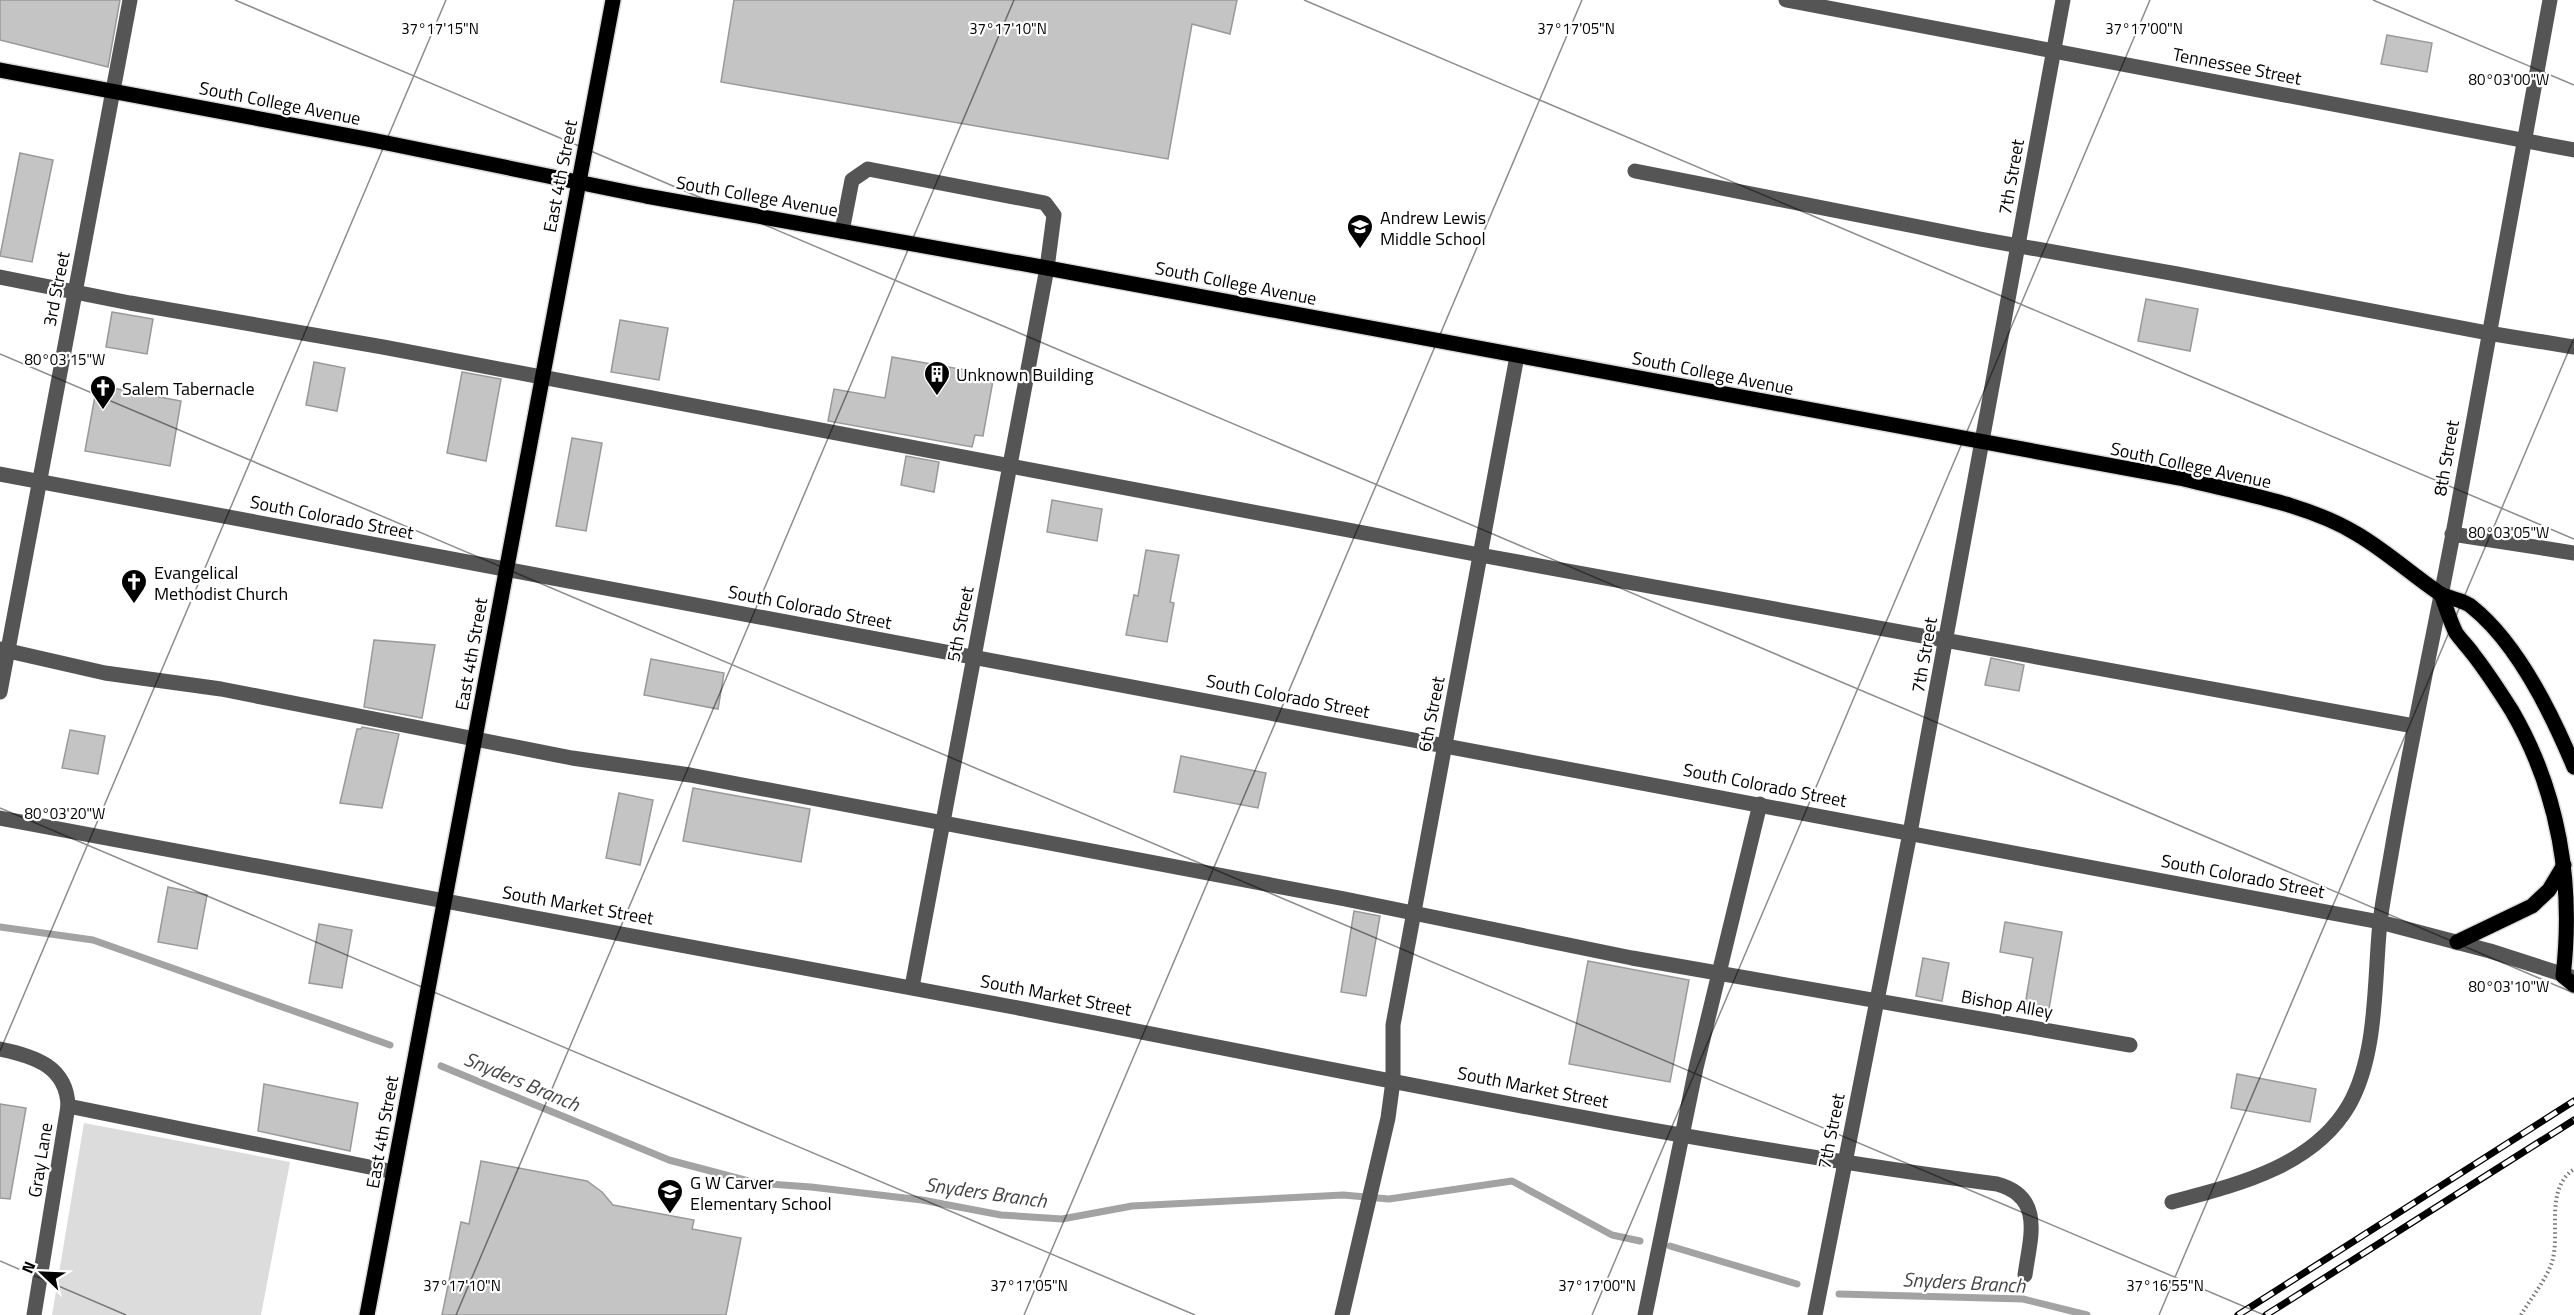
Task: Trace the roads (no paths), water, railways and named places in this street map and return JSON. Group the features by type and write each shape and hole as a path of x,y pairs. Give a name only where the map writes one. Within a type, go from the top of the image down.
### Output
{"main road":[{"name":"East 4th Street","path":"367,1315 613,0"},
{"name":"South College Avenue","path":"0,70 372,140 579,182 2184,479 2257,497 2322,517 2356,533 2402,564 2440,594"},
{"path":"2440,594 2471,605 2501,639 2538,692 2557,726 2574,767"},
{"path":"2440,594 2457,633 2492,681 2529,743 2547,786 2558,826 2564,865 2570,980"},
{"path":"2457,942 2532,906 2549,890 2564,865"}],"street":[{"name":"3rd Street","path":"0,693 4,650 130,0"},
{"name":"Tennessee Street","path":"1786,0 2574,150"},
{"name":"7th Street","path":"1815,1315 1910,833 2063,0"},
{"name":"8th Street","path":"2172,1202 2258,1176 2301,1155 2327,1134 2348,1107 2360,1081 2367,1054 2380,922 2414,726 2452,534 2550,0"},
{"name":"5th Street","path":"842,231 852,180 868,169 1045,203 1054,215 1047,268 912,987"},
{"path":"1635,171 2018,246 2177,273 2488,333 2574,346"},
{"path":"0,277 1480,555 2414,726"},
{"name":"6th Street","path":"1342,1315 1388,1118 1393,1081 1393,1025 1517,356"},
{"name":"South Colorado Street","path":"0,474 2380,922 2457,942 2570,980"},
{"path":"2452,534 2574,553"},
{"name":"Bishop Alley","path":"4,650 105,673 221,689 572,758 690,776 943,823 1414,913 1620,956 2130,1046"},
{"path":"1645,1315 1682,1135 1760,804"},
{"name":"South Market Street","path":"0,818 912,987 1682,1135 1844,1164 2008,1187 2020,1195 2029,1207 2032,1222 2025,1275"},
{"name":"Gray Lane","path":"2,1049 31,1058 56,1071 68,1091 68,1106 34,1315"},
{"path":"68,1106 394,1172"}],"waterway":[{"name":"Snyders Branch","path":"0,927 93,940 390,1045"},
{"name":"Snyders Branch","path":"441,1066 669,1160 756,1183 922,1200 1001,1215 1062,1219 1132,1206 1343,1195 1389,1199 1512,1181 1612,1235 1640,1241"},
{"name":"Snyders Branch","path":"1670,1246 1797,1284"},
{"name":"Snyders Branch","path":"1839,1294 2023,1299 2087,1315"}],"railway":[{"path":"2238,1315 2574,1101"},
{"path":"2266,1315 2574,1120"}],"place":[{"name":"Andrew Lewis Middle School","path":"1360,250"},
{"name":"Unknown Building","path":"937,397"},
{"name":"Salem Tabernacle","path":"103,411"},
{"name":"Evangelical Methodist Church","path":"134,605"},
{"name":"G W Carver Elementary School","path":"670,1215"}]}
